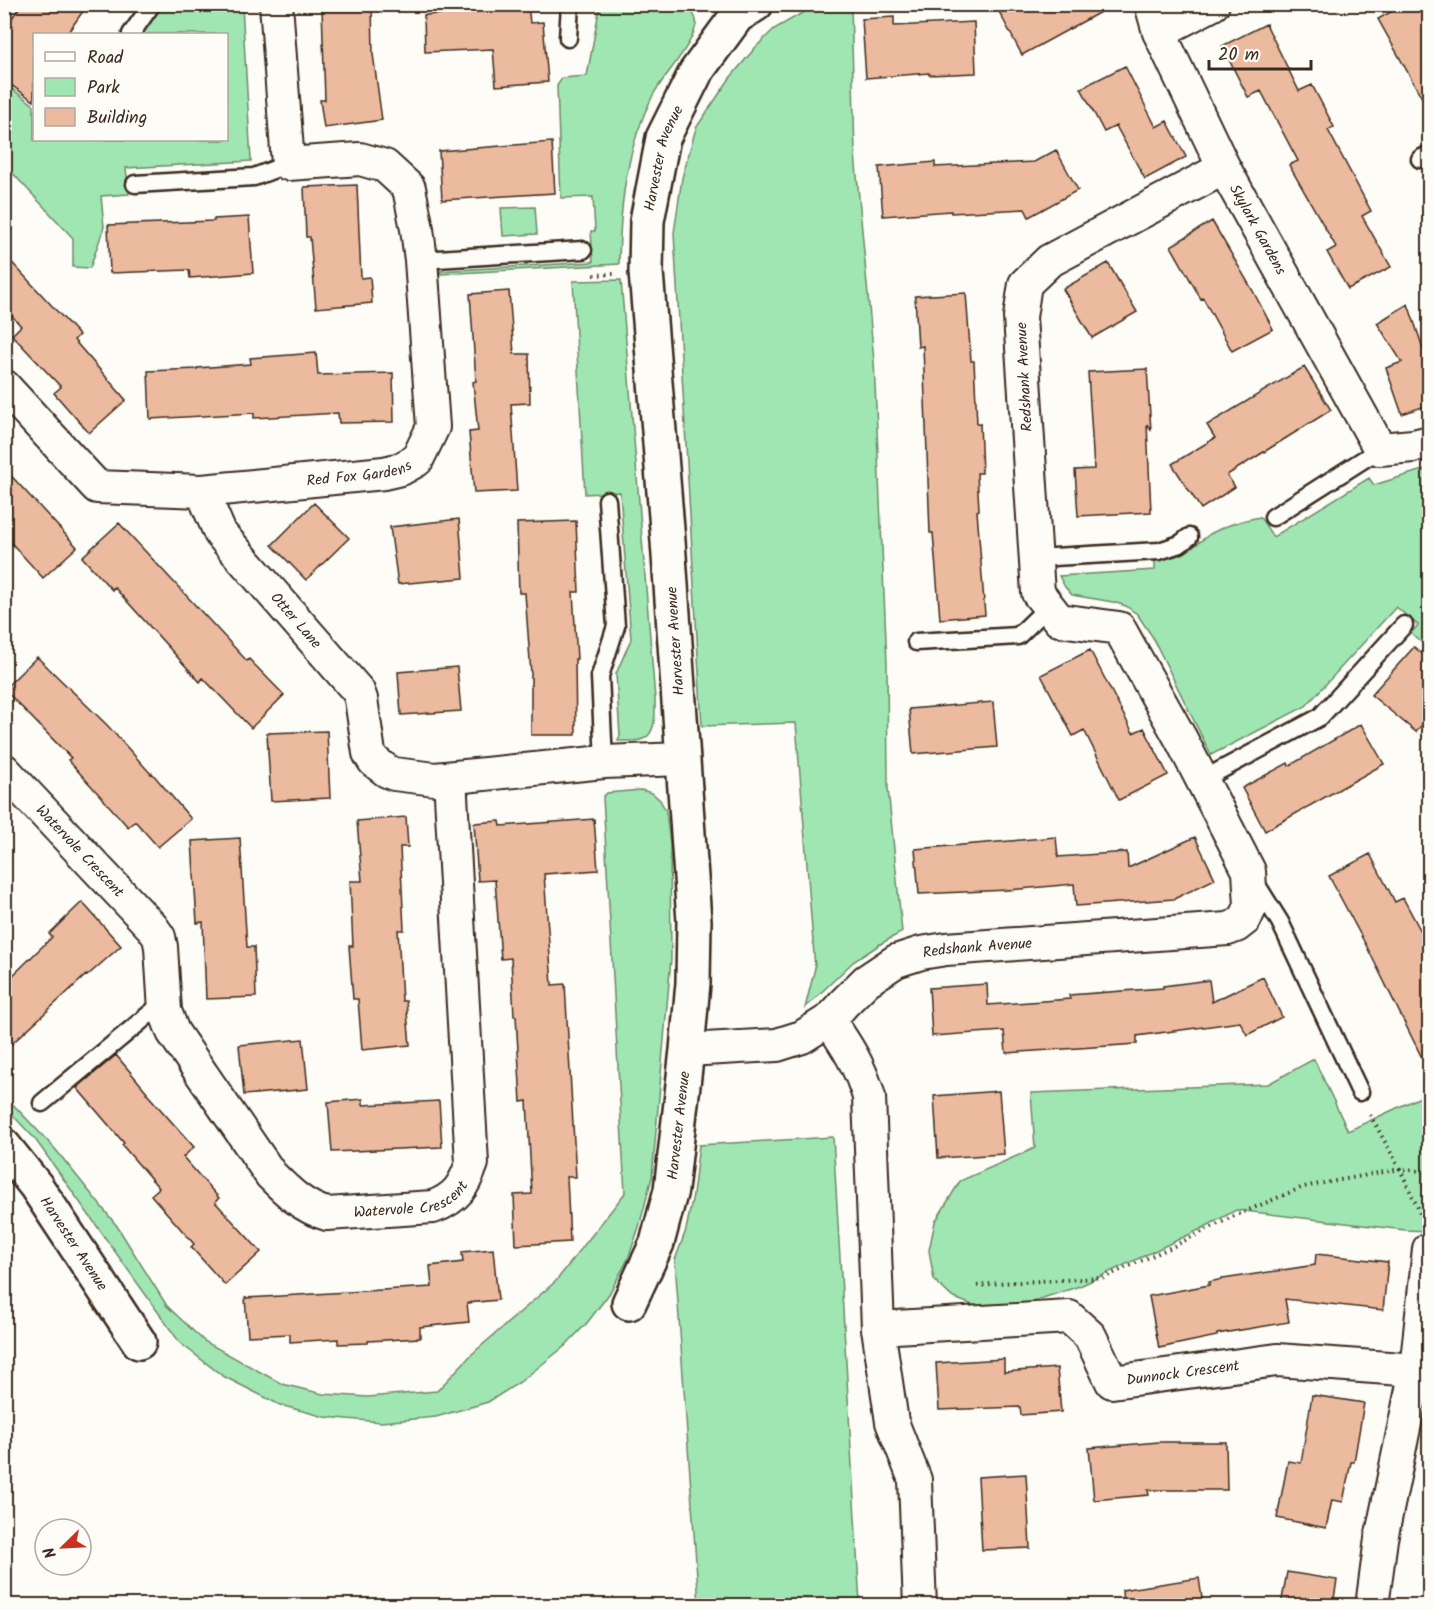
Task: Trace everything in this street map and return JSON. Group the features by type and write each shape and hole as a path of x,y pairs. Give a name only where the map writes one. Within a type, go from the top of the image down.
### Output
{"street":[{"path":"276,4 288,164"},
{"path":"1155,18 1213,4"},
{"name":"Harvester Avenue","path":"629,1303 657,1243 671,1190 693,983 693,921 668,541 646,272 647,220 663,138 696,72 740,8"},
{"name":"Skylark Gardens","path":"1155,18 1224,168 1380,449"},
{"name":"Red Fox Gardens","path":"202,491 384,473 401,469 417,460 433,428 421,260 409,188 385,166 360,159 288,164"},
{"name":"Redshank Avenue","path":"687,1050 777,1045 802,1037 829,1020 866,981 897,961 921,953 946,949 1228,929 1245,919 1251,906 1249,871 1203,780 1119,628 1059,620 1038,593 1020,318 1025,284 1049,261 1224,168"},
{"path":"4,386 97,487 202,491"},
{"path":"1380,449 1430,442"},
{"name":"Otter Lane","path":"202,491 220,533 358,691 369,753 381,767 394,774 435,779 604,762 682,759"},
{"name":"Watervole Crescent","path":"4,771 152,927 159,937 161,947 164,1002 172,1032 272,1175 285,1189 314,1210 327,1214 433,1207 445,1202 457,1192 466,1180 472,1163 450,778"},
{"path":"829,1020 853,1055 863,1076 869,1097 878,1328 892,1422 915,1480 920,1605"},
{"name":"Harvester Avenue","path":"4,1146 36,1186 139,1342"},
{"path":"1372,1605 1381,1539 1416,1370 1429,1249"},
{"name":"Dunnock Crescent","path":"878,1328 1069,1317 1090,1336 1112,1382 1276,1360 1416,1370"}],"lane":[{"path":"132,33 152,4"},
{"path":"568,38 570,4"},
{"name":"Red Fox Gardens","path":"135,184 254,177 288,164"},
{"path":"421,260 583,250"},
{"path":"1273,517 1380,449"},
{"path":"604,762 600,675 616,626 607,500"},
{"path":"1036,558 1159,551 1180,544 1189,537"},
{"path":"916,642 1018,636 1048,607"},
{"path":"1203,780 1320,717 1404,626"},
{"name":"Redshank Avenue","path":"1249,871 1280,922 1363,1099"},
{"path":"42,1103 164,1002"}],"path":[{"path":"1363,1099 1418,1208 1429,1249"},
{"path":"968,1288 998,1283 1103,1278 1232,1217 1303,1187 1400,1169 1430,1172"}],"green space":[{"path":"818,4 851,5 855,154 874,361 887,664 888,788 902,932 853,962 805,1008 815,968 796,723 702,726 674,233 682,178 696,128 730,78 755,48 774,29"},
{"path":"161,5 242,5 251,161 126,168 129,194 101,196 104,227 90,268 73,267 73,238 5,165 5,84 33,104 33,141 228,141 228,33 142,33"},
{"path":"600,5 687,5 696,20 692,37 653,95 636,135 623,199 619,264 441,274 440,271 593,262 591,231 595,231 593,197 561,198 557,86 562,78 587,76"},
{"path":"535,207 537,234 503,236 501,208"},
{"path":"621,280 655,699 651,732 637,741 618,741 620,736 616,674 631,639 620,492 585,494 573,281"},
{"path":"1429,468 1429,649 1411,633 1418,625 1396,607 1306,706 1211,755 1152,636 1137,614 1126,606 1113,602 1072,595 1059,576 1155,570 1155,560 1183,553 1210,534 1228,525 1260,517 1273,537 1369,478 1374,485"},
{"path":"641,790 652,793 660,800 666,811 670,844 671,959 652,1177 628,1259 609,1294 587,1323 565,1346 520,1382 488,1402 436,1417 381,1422 325,1417 280,1405 223,1376 180,1343 35,1139 5,1107 5,1096 56,1150 117,1226 167,1306 204,1341 282,1384 323,1394 368,1397 437,1391 472,1354 556,1281 625,1193 603,797 607,793"},
{"path":"1314,1059 1348,1131 1429,1093 1429,1231 1236,1210 1080,1286 1024,1304 975,1306 952,1297 934,1280 929,1250 935,1222 960,1181 1035,1148 1031,1093 1268,1084"},
{"path":"833,1137 860,1605 699,1605 675,1260 686,1230 699,1145"}],"building":[{"path":"22,4 88,4 68,33 33,33 33,100 4,80 4,29"},
{"path":"477,4 528,4 530,23 543,22 548,82 496,86 493,49 425,52 424,15 477,12"},
{"path":"995,4 1115,4 1022,55"},
{"path":"1405,4 1430,4 1430,112 1378,19"},
{"path":"372,5 373,54 382,120 324,128 320,100 325,100 322,7"},
{"path":"894,17 894,26 974,22 976,73 929,75 929,73 866,78 862,19"},
{"path":"1266,24 1299,91 1312,85 1334,127 1328,130 1371,211 1362,216 1391,267 1348,289 1327,252 1336,247 1289,165 1298,161 1261,91 1248,97 1222,46"},
{"path":"1125,66 1156,127 1167,121 1186,157 1145,179 1116,126 1104,132 1081,88"},
{"path":"552,142 555,193 442,200 439,151"},
{"path":"1056,150 1078,190 1029,217 1025,209 883,216 879,167 935,162 935,167 1034,162"},
{"path":"357,185 361,278 370,277 372,303 316,308 310,237 306,237 304,187"},
{"path":"249,217 253,273 190,278 189,270 110,273 108,225 214,221 214,219"},
{"path":"1212,221 1273,329 1232,351 1171,246"},
{"path":"4,254 79,335 74,340 126,400 89,433 54,393 61,387 12,335 21,326 4,307"},
{"path":"1108,263 1137,312 1092,338 1063,289"},
{"path":"509,291 514,354 529,354 530,403 511,404 517,491 474,493 469,432 478,431 473,382 476,381 470,294"},
{"path":"966,293 971,361 974,361 977,424 980,423 982,473 977,473 979,510 977,511 985,615 940,619 933,533 930,533 923,346 918,347 915,296"},
{"path":"1408,304 1425,354 1430,352 1430,407 1428,405 1402,414 1386,368 1402,362 1377,323"},
{"path":"316,353 318,375 393,373 394,422 339,423 338,413 254,418 254,413 150,419 148,371 251,364 250,358"},
{"path":"1304,367 1331,410 1227,475 1235,487 1201,509 1172,464 1215,438 1207,425"},
{"path":"1147,369 1151,431 1147,424 1151,512 1078,516 1075,470 1094,469 1088,372"},
{"path":"4,468 77,547 43,578 4,535"},
{"path":"314,503 349,538 306,580 272,545"},
{"path":"459,519 464,578 398,584 390,527"},
{"path":"576,521 579,592 573,592 577,659 575,659 576,735 531,735 531,674 525,593 519,593 517,523"},
{"path":"119,523 247,661 249,659 284,695 251,728 203,678 200,682 114,587 112,590 82,557"},
{"path":"1414,647 1430,660 1430,715 1416,732 1371,695"},
{"path":"1090,650 1133,733 1144,728 1168,775 1119,800 1084,730 1073,736 1041,675"},
{"path":"37,657 107,725 191,819 158,847 135,821 128,827 68,760 71,758 4,689"},
{"path":"457,667 461,711 401,715 398,672"},
{"path":"993,702 997,747 913,754 909,709"},
{"path":"1361,724 1384,764 1265,831 1242,788 1288,763 1289,766"},
{"path":"327,731 330,798 271,801 267,733"},
{"path":"406,817 408,847 400,847 404,930 398,930 402,1001 406,1001 410,1045 362,1050 358,999 353,999 349,946 353,946 350,881 362,881 357,821"},
{"path":"594,819 598,870 544,874 552,985 565,984 576,1177 567,1177 570,1242 516,1245 514,1195 532,1194 527,1101 521,1102 511,958 501,959 495,880 478,881 474,823 500,821 501,826"},
{"path":"1056,837 1058,857 1127,852 1128,868 1195,837 1215,879 1174,899 1076,906 1074,884 919,894 915,849"},
{"path":"240,838 247,947 254,947 256,997 206,999 203,922 197,923 192,841"},
{"path":"1370,854 1395,902 1403,898 1430,948 1430,1074 1329,876"},
{"path":"82,902 121,946 4,1051 4,984 52,937 49,934"},
{"path":"1263,977 1282,1017 1247,1035 1240,1022 1137,1036 1137,1044 1006,1053 1004,1031 932,1036 929,988 987,984 988,1005 1070,999 1069,995 1163,988 1163,986 1209,980 1212,1002"},
{"path":"303,1039 308,1089 244,1095 239,1045"},
{"path":"116,1055 194,1147 183,1157 219,1198 215,1202 261,1252 225,1285 191,1247 194,1244 151,1195 159,1188 77,1088"},
{"path":"999,1091 1004,1154 938,1158 934,1096"},
{"path":"363,1099 363,1105 439,1101 442,1147 332,1152 328,1102"},
{"path":"493,1249 498,1300 467,1303 469,1322 420,1327 420,1338 368,1341 368,1343 338,1344 338,1339 290,1342 290,1334 248,1336 245,1298 432,1287 430,1266 463,1262 462,1252"},
{"path":"1316,1254 1388,1262 1383,1310 1285,1299 1289,1322 1217,1334 1217,1336 1159,1348 1149,1296 1209,1285 1209,1282 1223,1279 1315,1265"},
{"path":"1004,1359 1004,1372 1057,1368 1061,1412 1021,1415 1020,1407 939,1410 936,1363"},
{"path":"1312,1395 1364,1403 1354,1462 1351,1462 1343,1502 1332,1500 1326,1528 1277,1518 1288,1461 1301,1463"},
{"path":"1159,1442 1226,1442 1227,1490 1148,1490 1149,1495 1094,1500 1089,1448"},
{"path":"1026,1474 1030,1548 982,1550 978,1477"},
{"path":"1287,1572 1337,1580 1333,1605 1281,1605"},
{"path":"1199,1578 1203,1605 1123,1605 1122,1590"}]}
